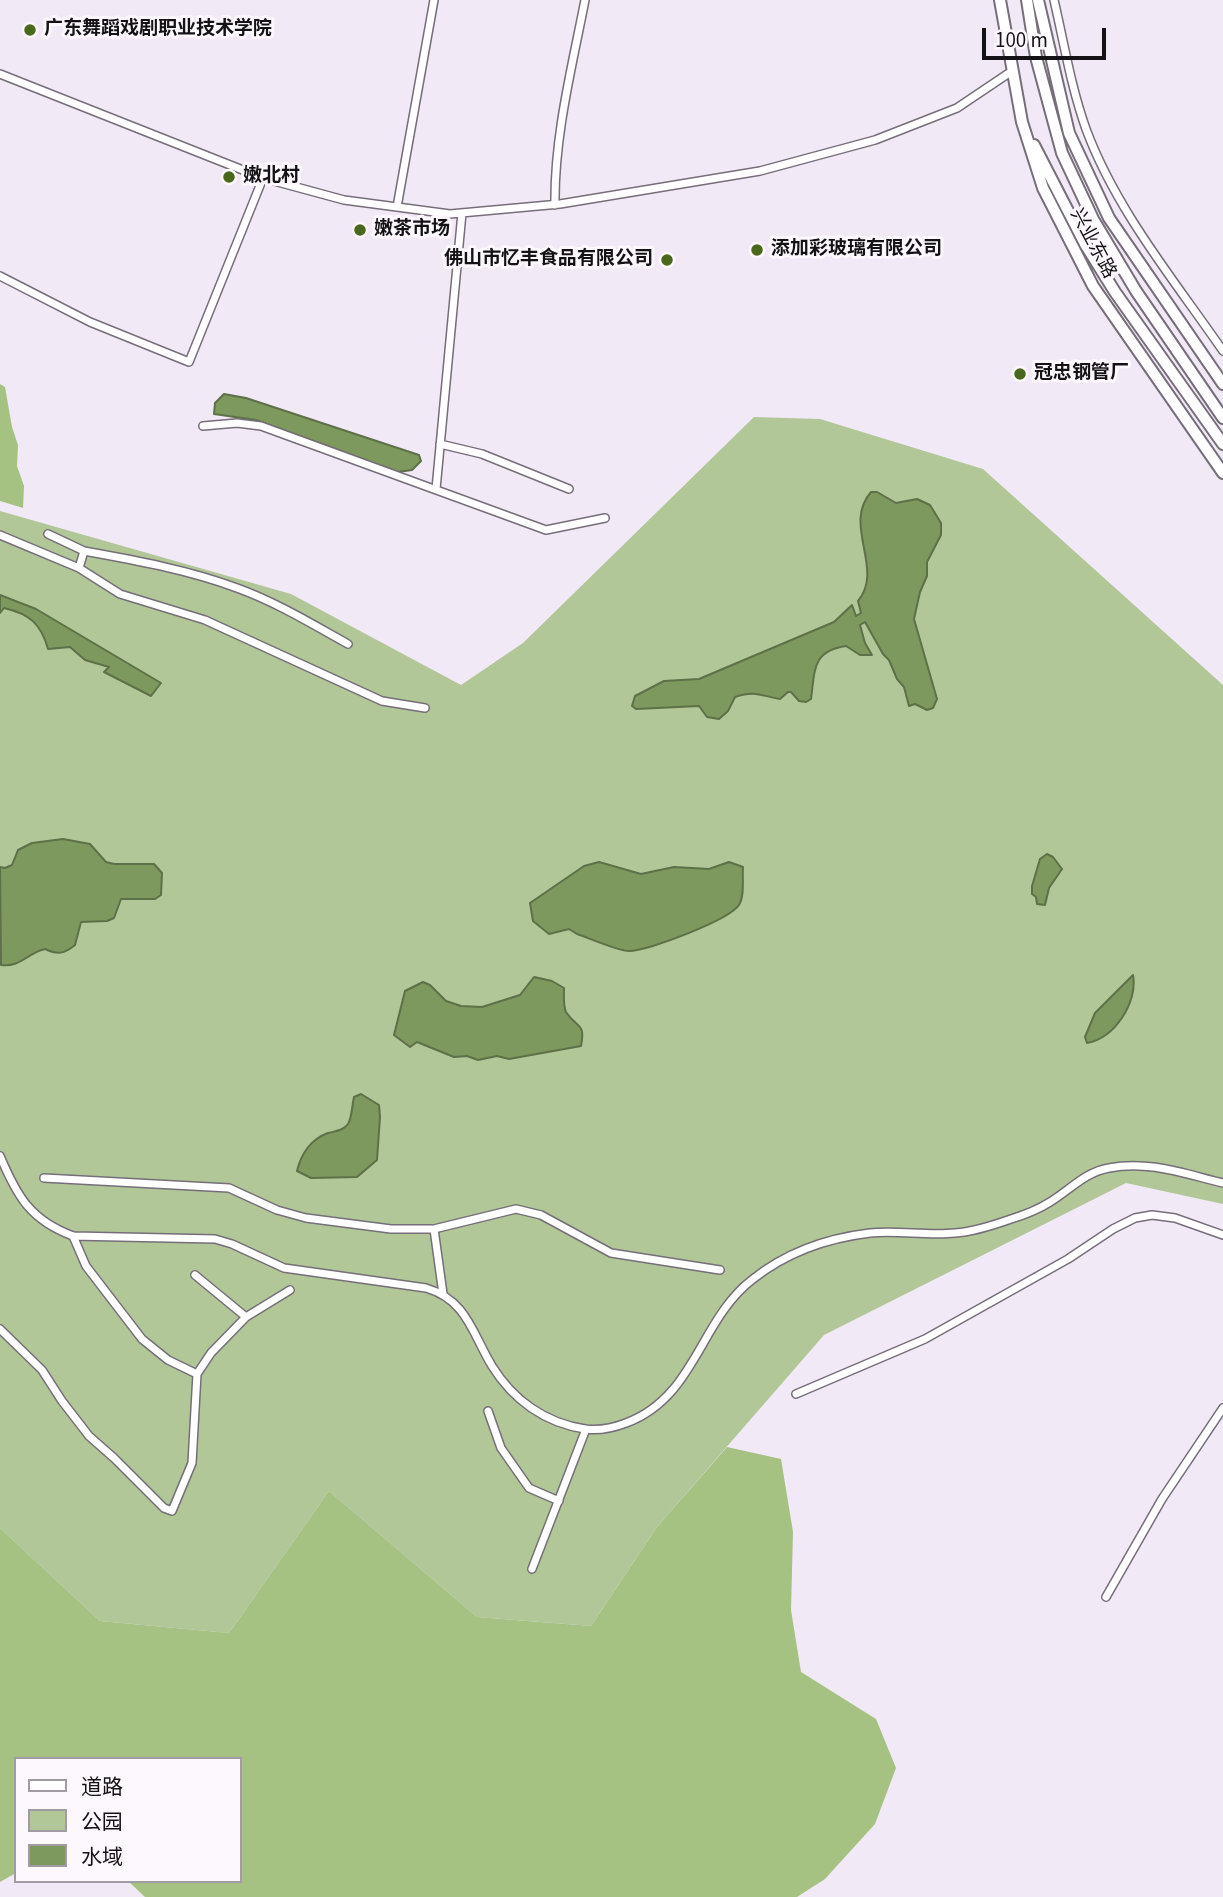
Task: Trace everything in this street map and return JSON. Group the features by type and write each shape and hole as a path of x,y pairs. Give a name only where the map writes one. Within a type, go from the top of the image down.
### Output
{"main road":[{"name":"兴业东路","path":"1000,0 1022,122 1043,188 1093,286 1223,473"},
{"name":"兴业东路","path":"1027,0 1036,57 1062,153 1093,219 1136,291 1223,418"},
{"path":"1038,0 1069,133 1109,218 1223,384"},
{"path":"1022,122 1086,244 1115,292 1223,444"}],"street":[{"path":"397,207 434,0"},
{"path":"555,205 563,120 585,0"},
{"path":"1054,0 1067,65 1087,130 1119,201 1223,351"},
{"path":"0,74 263,178 344,200 450,214 555,205 760,171 875,139 957,108 1012,71"},
{"path":"0,276 90,322 189,362 263,178"},
{"path":"436,489 462,213"},
{"path":"203,426 237,423 261,426 546,530 605,519"},
{"path":"440,444 482,454 569,489"},
{"path":"48,534 84,551 142,561 236,587 348,644"},
{"path":"0,535 79,568 120,594 205,620 382,701 425,708"},
{"path":"79,568 84,551"},
{"path":"0,1156 13,1187 35,1216 73,1236 215,1239 284,1268 426,1289 443,1294 464,1314 492,1366 528,1407 542,1416 586,1429 610,1429 657,1407 684,1376 728,1304 752,1279 791,1254 830,1240 872,1233 957,1233 993,1224 1049,1203 1082,1179 1110,1167 1154,1165 1223,1183"},
{"path":"44,1178 229,1188 277,1210 306,1218 391,1229 434,1229 516,1209 541,1215 611,1253 720,1270"},
{"path":"796,1394 925,1339 1135,1218 1152,1215 1175,1217 1223,1236"},
{"path":"434,1229 443,1294"},
{"path":"73,1236 86,1266 142,1339 168,1360 197,1374"},
{"path":"195,1275 246,1318"},
{"path":"0,1329 42,1370 89,1436 164,1508 172,1511 192,1463 197,1374 211,1353 246,1318 290,1290"},
{"path":"1106,1597 1162,1499 1223,1408"},
{"path":"488,1411 501,1448 529,1488 559,1501"},
{"path":"532,1569 586,1429"}],"green space":[{"path":"754,417 820,419 983,469 1223,685 1223,1204 1126,1183 824,1335 657,1527 591,1626 477,1617 329,1491 229,1633 100,1621 0,1528 0,511 291,594 461,685 523,643"}],"shaded area":[{"path":"0,384 5,387 18,445 17,466 24,486 23,508 0,501"},
{"path":"727,1447 781,1459 793,1532 791,1610 801,1672 876,1719 896,1768 875,1824 825,1879 797,1897 145,1897 130,1883 242,1883 242,1757 14,1757 14,1874 0,1882 0,1528 100,1621 229,1633 329,1491 477,1617 591,1626 657,1527"}],"water":[{"path":"224,394 246,398 419,455 421,461 412,470 398,472 256,420 214,414 215,403"},
{"path":"871,492 877,492 896,503 917,499 930,505 941,523 941,535 927,562 927,576 914,619 937,699 933,708 927,710 915,704 909,706 904,687 865,622 860,625 872,655 860,655 846,646 827,652 817,664 811,699 806,702 799,701 791,692 780,699 758,694 742,695 735,697 728,711 719,719 707,717 699,706 636,709 632,706 635,696 664,681 699,679 834,622 852,605 856,616 861,613 858,601 865,588 867,575 861,518 863,505"},
{"path":"0,595 36,609 161,683 151,696 104,672 109,667 85,660 70,647 48,649 42,633 28,617 4,608 0,613"},
{"path":"63,839 90,844 106,862 154,864 162,873 161,895 155,899 121,899 114,918 107,921 81,922 75,945 64,952 45,949 14,964 1,965 0,867 12,865 18,850 32,843"},
{"path":"1047,854 1053,857 1062,869 1049,888 1045,905 1037,904 1036,897 1032,894 1032,886 1040,859"},
{"path":"599,862 641,874 674,867 709,869 729,862 743,867 741,901 732,911 705,926 653,946 629,951 603,944 569,929 549,934 533,921 530,903 584,866"},
{"path":"1133,975 1132,996 1122,1017 1107,1034 1087,1043 1085,1037 1095,1013"},
{"path":"534,977 552,981 564,988 565,1009 581,1029 581,1046 509,1059 497,1056 478,1060 467,1056 454,1057 417,1042 410,1047 394,1035 405,991 423,982 430,985 446,1001 461,1006 482,1007 520,995"},
{"path":"361,1094 379,1105 377,1160 357,1177 311,1178 297,1171 304,1153 312,1143 348,1124 354,1097"}],"place":[{"name":"广东舞蹈戏剧职业技术学院","path":"30,30"},
{"name":"嫩北村","path":"229,177"},
{"name":"嫩茶市场","path":"360,230"},
{"name":"添加彩玻璃有限公司","path":"757,250"},
{"name":"佛山市忆丰食品有限公司","path":"667,260"},
{"name":"冠忠钢管厂","path":"1020,374"}]}
